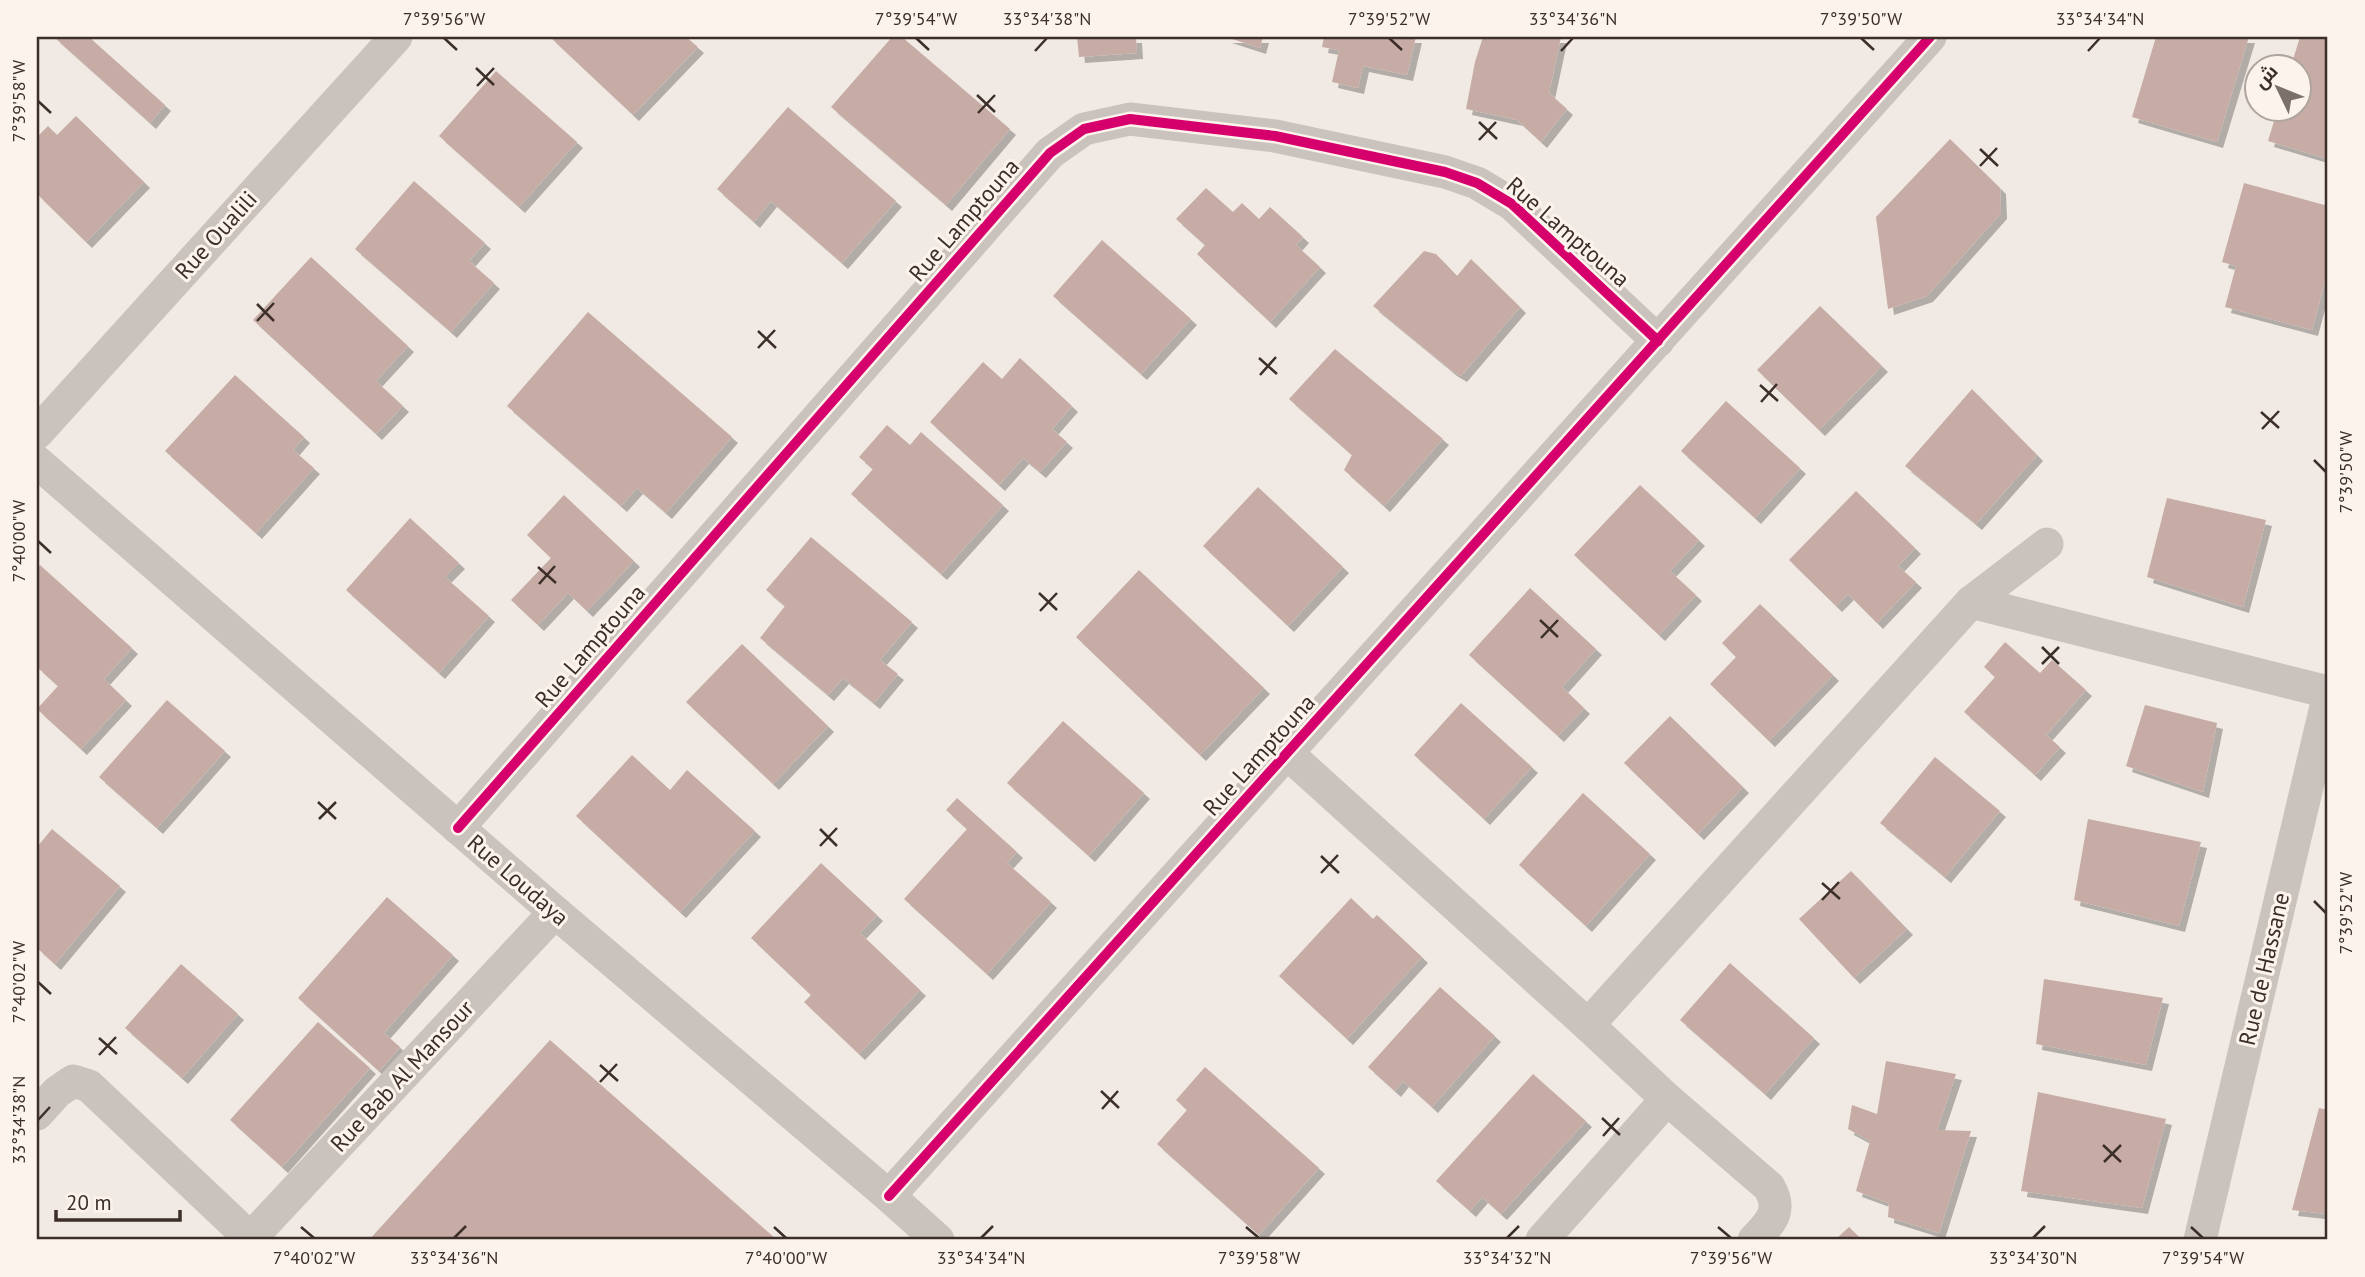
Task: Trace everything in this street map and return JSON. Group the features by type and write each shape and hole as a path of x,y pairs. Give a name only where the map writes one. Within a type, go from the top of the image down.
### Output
{"street":[{"name":"Rue Oualili","path":"37,433 396,37"},
{"name":"Rue Lamptouna","path":"889,1196 1930,37"},
{"name":"Rue Lamptouna","path":"458,828 1050,153 1084,129 1130,119 1275,136 1445,172 1477,183 1512,204 1658,341"},
{"name":"Rue Loudaya","path":"37,462 938,1240"},
{"path":"1588,1025 1971,602 2047,544"},
{"path":"1971,602 2328,692"},
{"name":"Rue de Hassane","path":"2200,1240 2328,698"},
{"path":"1288,754 1667,1099 1769,1187 1777,1200 1774,1216 1754,1240"},
{"name":"Rue Bab Al Mansour","path":"250,1239 555,912"},
{"path":"37,1114 73,1081 89,1086 250,1239"},
{"path":"1542,1240 1667,1099"}],"building":[{"path":"54,37 89,37 165,105 150,123"},
{"path":"550,37 686,37 698,47 633,115"},
{"path":"892,37 902,37 1010,129 946,205 831,107"},
{"path":"1077,37 1136,37 1137,53 1079,57"},
{"path":"1226,37 1263,37 1260,48"},
{"path":"1324,37 1416,37 1407,75 1363,66 1358,88 1332,82 1339,50 1322,47"},
{"path":"1483,37 1561,37 1549,93 1567,109 1541,142 1517,120 1466,109"},
{"path":"2156,37 2249,37 2244,52 2242,52 2242,60 2217,142 2132,117"},
{"path":"2300,37 2328,37 2328,159 2268,141 2274,122 2312,122 2312,52 2295,52"},
{"path":"496,71 577,142 519,207 439,136"},
{"path":"788,107 896,201 842,263 771,201 754,222 717,189"},
{"path":"76,116 144,182 86,242 37,194 37,137 48,126 57,135"},
{"path":"1950,139 2000,188 2001,213 1927,296 1888,309 1876,217"},
{"path":"414,181 485,243 469,261 494,283 451,332 355,249"},
{"path":"2244,183 2328,206 2328,270 2312,330 2225,307 2236,266 2222,262"},
{"path":"1206,188 1233,212 1242,203 1259,219 1270,207 1303,237 1296,245 1320,267 1270,322 1197,254 1205,245 1176,219"},
{"path":"1102,240 1191,319 1141,374 1053,296"},
{"path":"1424,251 1436,254 1457,276 1471,259 1520,307 1461,376 1373,306"},
{"path":"311,257 408,346 376,381 403,406 376,434 253,320"},
{"path":"1820,306 1882,366 1819,430 1757,370"},
{"path":"588,312 732,437 666,513 637,488 621,506 507,406"},
{"path":"1335,349 1443,439 1384,506 1344,470 1352,455 1289,399"},
{"path":"1020,358 1072,406 1052,429 1067,442 1040,472 1023,458 999,485 930,422 983,362 1002,379"},
{"path":"235,375 304,437 293,450 314,468 256,533 165,451"},
{"path":"1972,389 2037,455 1976,524 1905,466"},
{"path":"1726,401 1800,468 1755,518 1681,451"},
{"path":"887,425 910,445 921,432 1003,505 941,574 851,494 873,469 859,457"},
{"path":"1640,485 1699,540 1670,571 1696,595 1659,635 1574,555"},
{"path":"1258,487 1343,567 1288,626 1203,546"},
{"path":"1856,491 1915,548 1898,566 1916,582 1877,623 1848,594 1836,606 1789,560"},
{"path":"564,495 634,561 587,611 568,593 538,625 511,600 551,558 527,535"},
{"path":"2167,498 2266,520 2243,607 2147,577"},
{"path":"410,518 459,563 445,577 489,616 439,673 346,590"},
{"path":"811,537 912,622 880,660 898,674 874,703 843,678 828,695 760,638 785,606 766,590"},
{"path":"40,565 132,648 104,679 126,700 81,749 37,709 58,686 37,667 37,569"},
{"path":"1139,570 1264,688 1200,755 1076,637"},
{"path":"1530,588 1596,649 1562,687 1584,708 1558,736 1469,655"},
{"path":"1760,604 1833,675 1769,741 1710,684 1736,657 1722,643"},
{"path":"2005,642 2040,673 2052,660 2086,690 2046,735 2060,747 2035,775 1964,712 1995,677 1984,667"},
{"path":"742,644 828,726 773,784 686,702"},
{"path":"167,700 225,751 157,828 99,777"},
{"path":"1461,703 1532,767 1484,819 1414,755"},
{"path":"2145,705 2217,723 2203,792 2126,766"},
{"path":"1670,716 1743,787 1698,834 1624,763"},
{"path":"1063,721 1144,793 1089,856 1007,783"},
{"path":"632,755 670,790 687,770 755,831 680,912 576,816"},
{"path":"1935,757 2000,811 1945,877 1880,823"},
{"path":"1583,793 1650,854 1586,926 1519,865"},
{"path":"957,798 1017,852 1007,863 1051,902 987,974 904,899 967,829 946,810"},
{"path":"2088,819 2201,842 2179,926 2074,900"},
{"path":"52,829 120,886 55,964 37,948 37,847"},
{"path":"821,863 877,915 860,933 920,990 859,1054 804,1002 811,995 751,938"},
{"path":"1851,871 1907,929 1854,978 1799,919"},
{"path":"387,897 453,955 384,1033 400,1047 379,1071 298,998"},
{"path":"1351,898 1373,919 1377,915 1422,957 1347,1039 1279,976"},
{"path":"1730,963 1814,1038 1765,1094 1680,1020"},
{"path":"181,964 238,1014 182,1078 125,1028"},
{"path":"2044,979 2163,998 2146,1065 2036,1044"},
{"path":"1440,987 1495,1036 1432,1107 1403,1081 1395,1091 1368,1067"},
{"path":"318,1022 370,1068 282,1167 230,1120"},
{"path":"550,1040 777,1240 369,1240"},
{"path":"1886,1061 1956,1074 1937,1130 1971,1131 1939,1233 1888,1217 1889,1203 1856,1191 1870,1141 1848,1129 1852,1105 1877,1114"},
{"path":"1205,1067 1319,1168 1259,1235 1157,1144 1187,1110 1176,1100"},
{"path":"1533,1074 1586,1121 1501,1214 1482,1197 1470,1211 1436,1181"},
{"path":"2038,1092 2166,1119 2142,1208 2021,1191"},
{"path":"2319,1108 2328,1110 2328,1214 2292,1210"},
{"path":"1849,1227 1862,1240 1835,1240"}],"cycle path":[{"path":"889,1196 1930,37"},
{"path":"458,828 1050,153 1084,129 1130,119 1275,136 1445,172 1477,183 1512,204 1658,341"}]}
